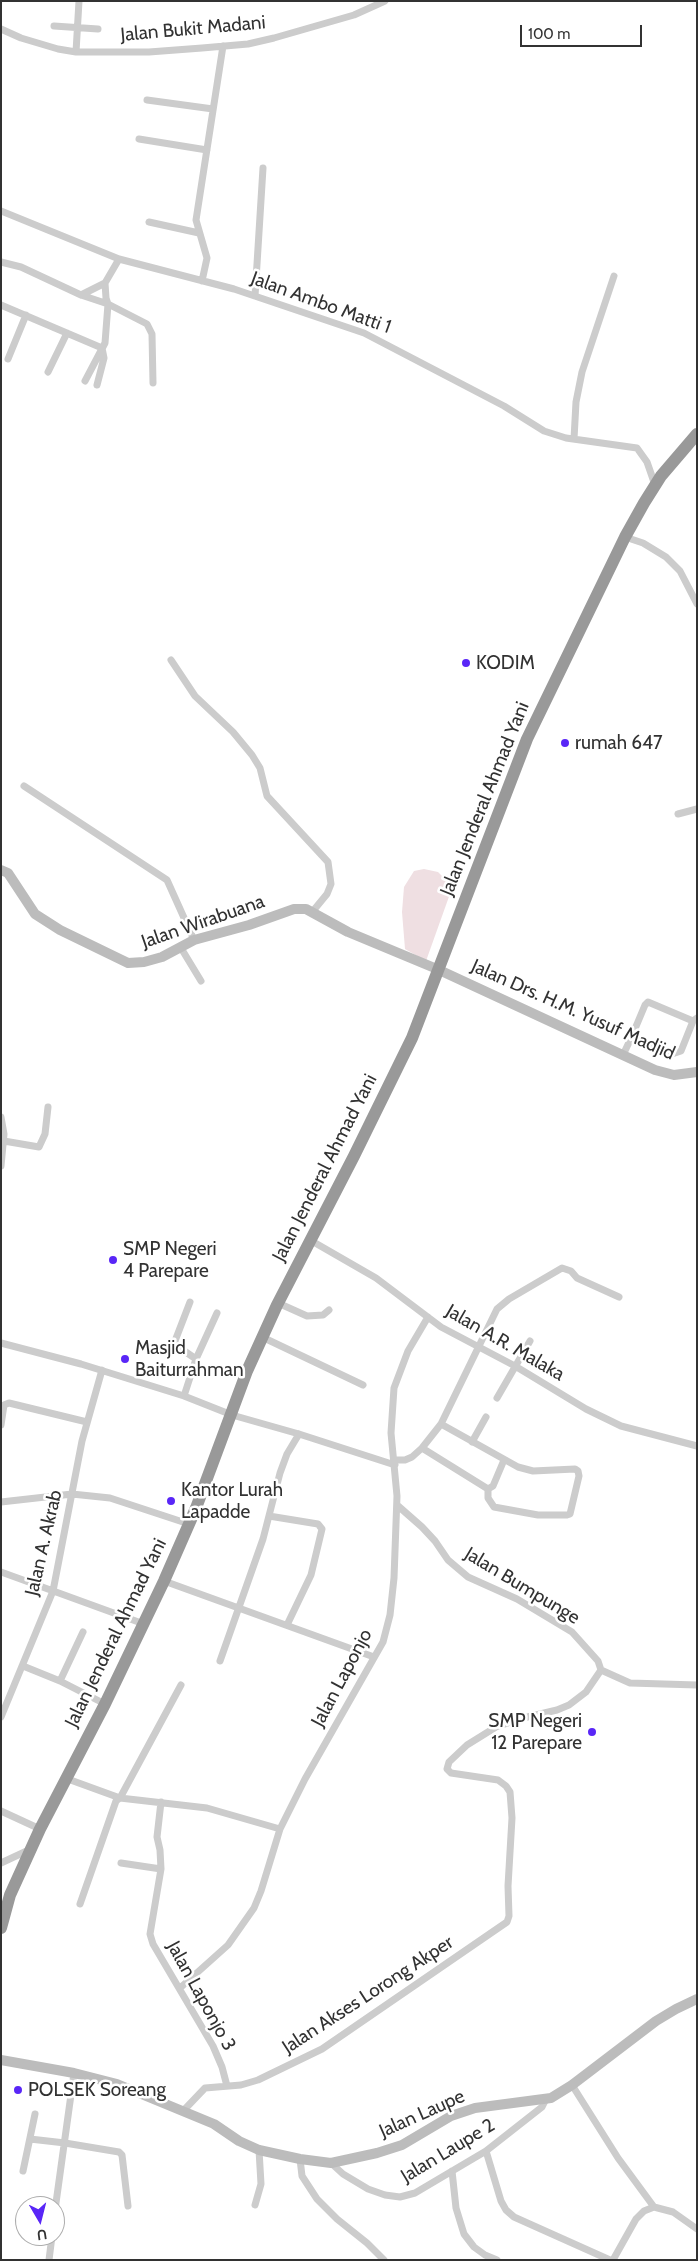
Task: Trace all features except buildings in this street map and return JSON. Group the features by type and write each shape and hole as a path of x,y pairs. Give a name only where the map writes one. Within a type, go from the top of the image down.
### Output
{"highway":[{"name":"Jalan Jenderal Ahmad Yani","path":"1,1928 10,1895 31,1848 65,1778 105,1704 164,1581 189,1524 232,1415 247,1371 262,1337 412,1038 527,739 625,538 655,485 697,434"}],"street":[{"path":"76,52 79,1"},
{"name":"Jalan Bukit Madani","path":"1,29 21,38 58,49 76,52 149,52 248,44 354,15 385,1"},
{"path":"54,26 98,29"},
{"path":"202,281 207,258 196,220 223,46"},
{"path":"147,100 213,109"},
{"path":"139,139 207,150"},
{"path":"256,296 264,168"},
{"name":"Jalan Ambo Matti 1","path":"1,211 119,259 256,296 364,333 504,406 544,431 574,439 637,448 647,462 655,485"},
{"path":"150,222 199,232"},
{"path":"81,295 104,282 119,259"},
{"path":"1,262 21,267 81,295 108,304 147,324 150,328 154,383"},
{"path":"574,439 576,402 582,372 614,276"},
{"path":"85,382 102,348 107,332 108,304 104,282"},
{"path":"1,305 102,348"},
{"path":"8,359 26,315"},
{"path":"48,372 68,333"},
{"path":"97,385 104,358 102,348"},
{"path":"625,538 643,543 666,557 680,571 697,604"},
{"path":"171,660 200,702 233,732 252,755 260,768 266,796 328,862 332,875 331,884 327,894 313,911 348,932 437,969"},
{"path":"24,786 167,880 194,940"},
{"path":"678,814 696,810"},
{"name":"Jalan Wirabuana","path":"1,870 8,873 35,914 60,930 123,961 131,963 162,957 194,940 249,925 294,909 313,911"},
{"path":"181,948 201,982"},
{"name":"Jalan Drs. H.M. Yusuf Madjid","path":"437,969 665,1074 674,1075 697,1072"},
{"path":"623,1055 648,1002 695,1020 683,1050 676,1053 670,1053 632,1036"},
{"path":"4,1142 36,1148 41,1146 45,1134 48,1107"},
{"path":"1,1117 4,1142 1,1166"},
{"name":"Jalan A.R. Malaka","path":"310,1240 376,1278 441,1327 515,1366 586,1409 621,1426 696,1445"},
{"path":"1,1343 102,1370 184,1396 232,1415 395,1463 408,1459 422,1448 441,1424 498,1310 509,1299 556,1271 567,1269 577,1278 619,1297"},
{"path":"190,1302 174,1341 177,1346 196,1359"},
{"path":"278,1303 307,1316 323,1315 329,1310"},
{"path":"184,1396 196,1359 217,1313"},
{"name":"Jalan Laponjo","path":"180,1988 228,1945 242,1927 261,1891 280,1829 304,1779 383,1642 390,1615 394,1578 397,1505 391,1433 394,1388 408,1351 428,1317"},
{"path":"262,1337 363,1385"},
{"path":"497,1398 530,1340"},
{"name":"Jalan A. Akrab","path":"1,1717 54,1592 87,1422 102,1370"},
{"path":"1,1425 4,1405 9,1403 87,1422"},
{"path":"472,1442 486,1417"},
{"path":"441,1424 504,1460 533,1471 576,1469 579,1476 570,1514 538,1515 494,1507 488,1498 488,1489 492,1486 504,1460"},
{"path":"220,1661 239,1610 282,1467 299,1434"},
{"path":"422,1448 488,1489"},
{"path":"1,1502 72,1494 110,1498 189,1524"},
{"name":"Jalan Bumpunge","path":"397,1505 422,1526 448,1560 468,1577 517,1599 572,1632 598,1660 601,1670"},
{"path":"268,1516 318,1524 322,1529 310,1575 287,1625"},
{"path":"1,1572 144,1624"},
{"path":"164,1581 239,1610 287,1625 374,1657"},
{"path":"60,1681 83,1632"},
{"path":"23,1666 60,1681 105,1704"},
{"path":"601,1670 630,1683 697,1685"},
{"name":"Jalan Akses Lorong Akper","path":"184,2110 205,2088 258,2080 322,2049 418,1981 508,1922 510,1916 508,1886 512,1818 510,1792 498,1780 451,1773 448,1769 449,1762 467,1745 496,1728 569,1705 586,1692 601,1670"},
{"path":"80,1904 107,1821 116,1801 120,1798 181,1685"},
{"path":"65,1778 120,1798 207,1808 280,1829"},
{"name":"Jalan Laponjo 3","path":"161,1802 157,1837 160,1850 160,1869 150,1934 153,1944 213,2046 222,2067 227,2086"},
{"path":"1,1811 40,1829"},
{"path":"1,1863 31,1848"},
{"path":"121,1863 160,1869"},
{"name":"Jalan Laupe","path":"1,2060 74,2073 117,2084 184,2110 214,2124 239,2141 259,2150 300,2160 331,2163 377,2153 402,2144 451,2116 475,2108 546,2099 572,2085 656,2021 676,2009 697,2000"},
{"path":"57,2196 74,2073"},
{"path":"572,2085 618,2158 654,2207"},
{"name":"Jalan Laupe 2","path":"331,2163 343,2174 368,2189 384,2195 400,2197 415,2193 486,2151 542,2107 546,2099"},
{"path":"23,2171 35,2114"},
{"path":"30,2139 65,2143 122,2154 128,2206"},
{"path":"255,2205 261,2184 259,2150"},
{"path":"486,2151 501,2201 506,2210 514,2217 612,2260 636,2220 644,2211 654,2207 673,2212 697,2229"},
{"path":"300,2160 302,2176 317,2199 384,2260"},
{"path":"452,2171 459,2221 464,2234 481,2256 497,2260"},
{"path":"49,2260 51,2246"}],"shaded area":[{"path":"424,869 438,872 448,882 451,891 426,961 405,949 402,912 404,887 414,871"}],"place":[{"name":"KODIM","path":"466,663"},
{"name":"rumah 647","path":"565,743"},
{"name":"SMP Negeri 4 Parepare","path":"113,1260"},
{"name":"Masjid Baiturrahman","path":"125,1359"},
{"name":"Kantor Lurah Lapadde","path":"171,1501"},
{"name":"SMP Negeri 12 Parepare","path":"592,1732"},
{"name":"POLSEK Soreang","path":"18,2090"}]}
